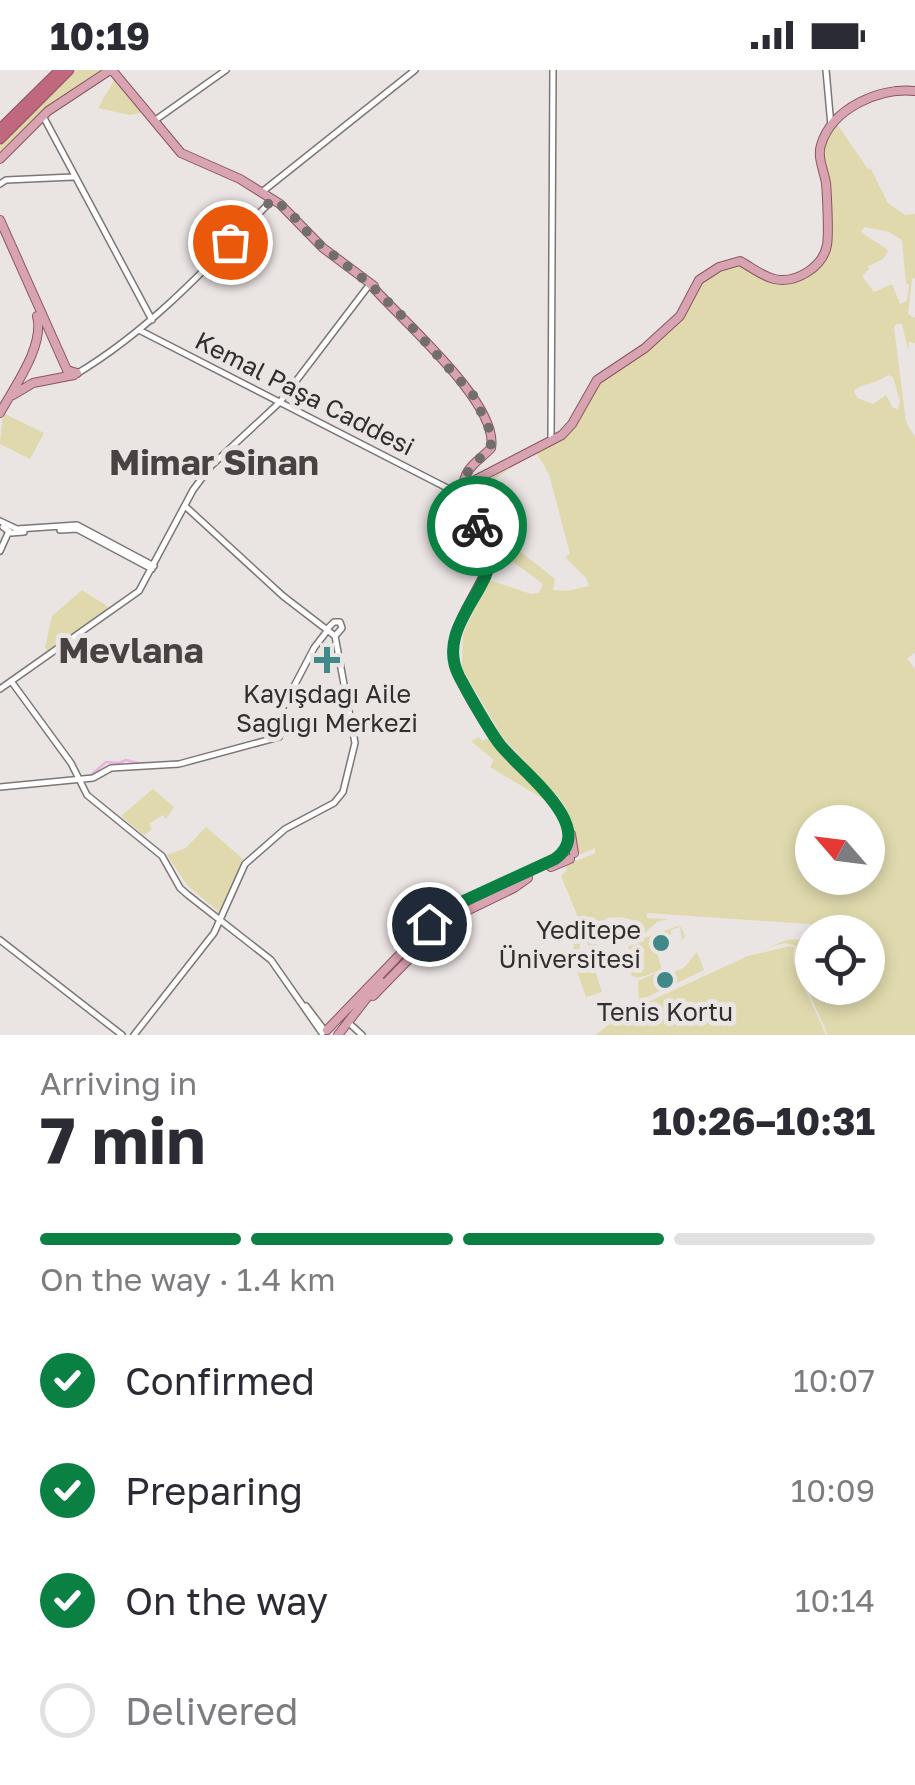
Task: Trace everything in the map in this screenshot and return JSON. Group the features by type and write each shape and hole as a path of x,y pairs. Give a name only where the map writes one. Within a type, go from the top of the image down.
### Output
{"highway":[{"path":"0,129 60,70"},
{"path":"0,138 69,70"}],"main road":[{"path":"0,159 42,116 111,70 180,153 262,192 289,211 314,240 370,284 453,370 476,399 493,437 488,452 468,471 468,489 493,545 494,557 460,633 458,666 506,747 547,787 563,809 568,854"},
{"path":"468,489 551,442 572,424 597,380 644,348 680,316 699,280 708,273 740,261 769,277 788,280 802,276 817,263 828,240 820,150 831,127 858,104 880,94 915,92"},
{"path":"0,220 49,333 69,372 77,373"},
{"path":"22,274 39,322 36,341"},
{"path":"1,412 36,341 44,331 49,333"},
{"path":"56,379 65,372 64,362"},
{"path":"22,371 24,382 33,383 77,373"},
{"path":"1,412 16,392 33,383"},
{"path":"328,1033 446,921 514,888 568,854"},
{"path":"328,1033 349,1023 360,1002 439,916 568,854"}],"street":[{"path":"154,121 226,70"},
{"path":"262,192 415,70"},
{"path":"551,442 553,70"},
{"path":"826,70 831,127"},
{"path":"42,116 152,320"},
{"path":"0,184 6,180 73,177"},
{"path":"77,373 152,320 273,199"},
{"path":"0,688 139,591 210,466 280,402 370,284"},
{"name":"Kemal Paşa Caddesi","path":"140,330 292,409 468,489"},
{"path":"292,409 289,402 302,375"},
{"path":"134,1035 220,922 248,861 285,829 334,803 343,792 355,743 330,633 283,596 185,506"},
{"path":"0,523 12,531 77,525 153,567"},
{"path":"0,554 12,531"},
{"path":"0,787 93,778 111,768 179,764 279,737 318,641 330,633"},
{"path":"11,681 84,790 163,855 182,886 220,922 269,954 328,1033"},
{"path":"0,940 122,1035"},
{"path":"349,1023 362,1035"}],"shaded area":[{"path":"77,70 101,70 53,103 0,154 0,144"},
{"path":"116,77 145,112 130,115 98,108"},
{"path":"837,124 871,169 888,203 905,215 915,214 915,278 908,314 915,318 915,343 909,342 908,350 902,324 894,327 906,422 915,437 915,652 907,659 915,669 915,1035 828,1035 814,1005 885,1005 885,915 795,915 795,923 647,913 647,918 668,919 657,922 644,934 628,918 607,918 595,933 597,948 589,947 586,940 591,931 582,927 561,876 567,870 565,866 595,853 595,848 577,852 568,812 561,800 503,738 462,668 463,634 489,580 531,594 539,593 543,584 498,551 476,498 480,485 525,458 482,488 502,537 555,579 553,590 589,586 565,557 570,554 549,474 536,452 563,437 599,381 686,315 700,281 740,264 767,279 802,278 828,251 822,149","holes":["865,227 889,232 902,240 909,284 907,301 900,304 892,284 874,292 862,276 868,266 883,259 888,251 861,231","888,375 893,377 900,401 898,409 893,408 886,395 873,404 857,398 854,390"]},
{"path":"3,413 44,433 30,459 0,444"},
{"path":"82,590 110,608 48,652 45,647 52,616"},
{"path":"493,736 546,792 550,803 490,767 494,760 471,741"},
{"path":"153,789 174,807 166,819 163,815 149,824 152,829 144,835 121,816"},
{"path":"206,827 243,859 219,912 187,885 167,855 186,848"},
{"path":"678,926 681,927 685,936 682,941 680,927 661,940 656,935 648,944 657,952 662,970 638,978 632,976 628,947 644,938"},
{"path":"573,928 580,944 579,953 590,955 602,992 586,997 574,962"},
{"path":"794,947 795,1005 812,1005 826,1035 595,1035 615,1013 748,956"},
{"path":"697,952 704,970 639,1001 638,981 685,967"}],"waterway":[{"path":"91,775 106,762 126,760 141,764"}],"way so far":[{"path":"230,242 273,199 314,240 370,284 473,395 493,437 491,448 472,466 464,482 466,501 477,526"}],"place":[{"name":"Kayışdağı Aile Sağlığı Merkezi","path":"327,660"},
{"name":"Yeditepe Üniversitesi","path":"661,943"},
{"name":"Tenis Kortu","path":"665,980"}],"district":[{"name":"Mimar Sinan","path":"214,462"},
{"name":"Mevlana","path":"131,650"}],"route":[{"path":"429,924 455,905 555,859 563,853 567,840 558,808 549,794 498,742 454,666 456,632 491,554 477,526"}]}
